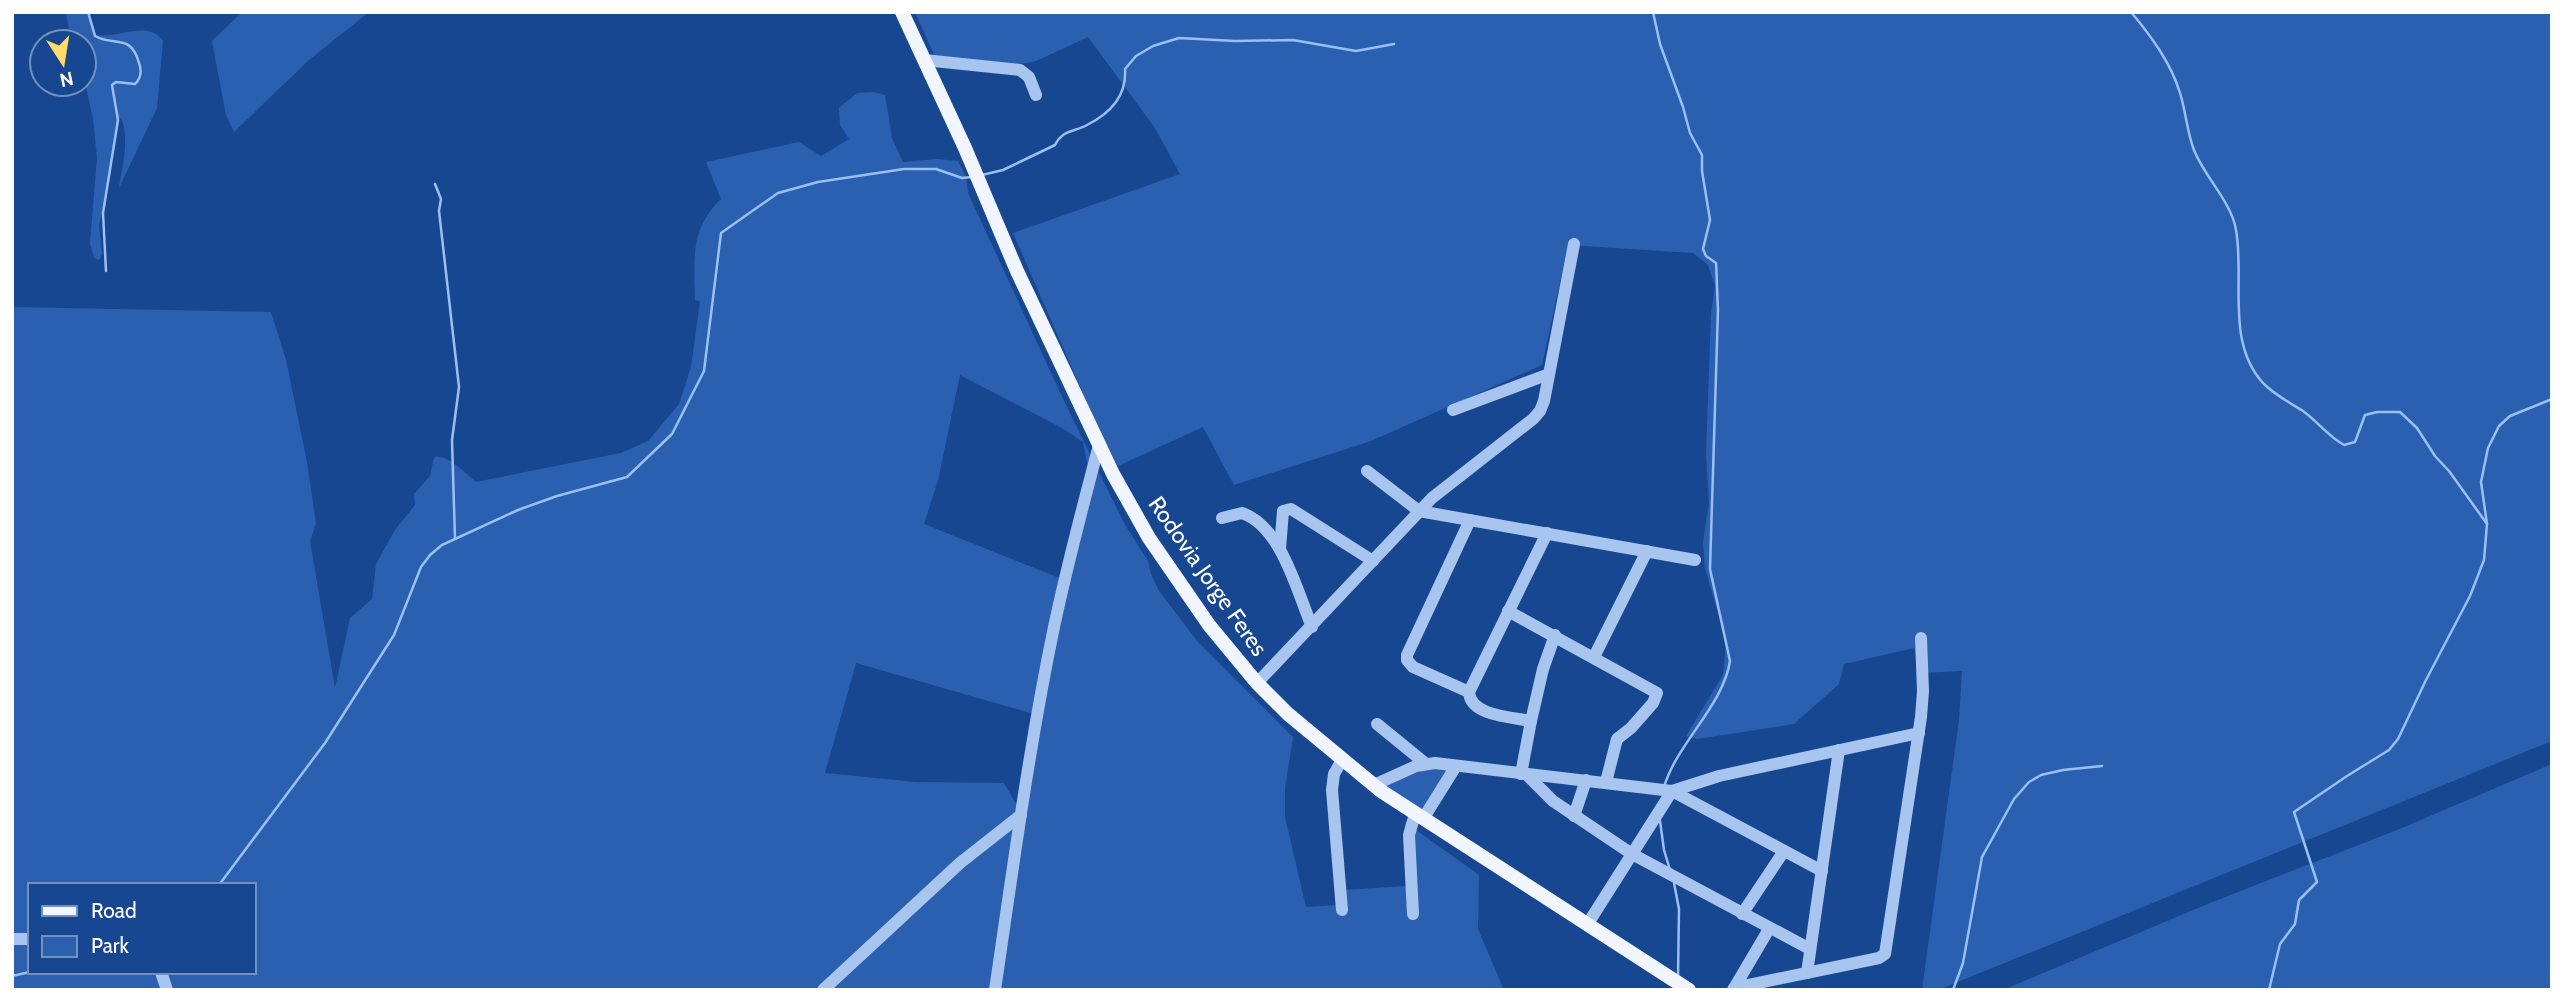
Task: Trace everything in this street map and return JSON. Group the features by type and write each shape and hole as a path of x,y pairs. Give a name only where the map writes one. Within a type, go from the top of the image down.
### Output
{"main road":[{"name":"Rodovia Jorge Feres","path":"902,12 965,148 1017,271 1099,445 1130,506 1209,625 1257,683 1305,730 1374,785 1689,990"}],"street":[{"path":"924,60 1020,70 1029,77 1036,95"},
{"path":"1257,683 1419,511 1450,482 1536,415 1542,407 1574,244"},
{"path":"1453,410 1549,374"},
{"path":"995,990 1021,815 1054,625 1099,445"},
{"path":"1367,471 1419,511 1695,560"},
{"path":"1280,549 1283,512 1291,509 1373,561"},
{"path":"1222,518 1237,513 1249,515 1264,525 1280,549 1312,627"},
{"path":"1469,692 1413,667 1406,658 1470,520"},
{"path":"1531,721 1478,708 1470,701 1469,692 1547,533"},
{"path":"1594,657 1647,551"},
{"path":"1508,611 1657,693 1653,703 1614,742 1606,782"},
{"path":"1523,774 1531,721 1543,669 1555,635"},
{"path":"1734,989 1879,958 1887,951 1919,733 1923,691 1921,638"},
{"path":"1377,724 1426,764"},
{"path":"1587,925 1672,791 1711,778 1919,733"},
{"path":"1807,973 1839,750"},
{"path":"1342,760 1334,774 1332,790 1342,910"},
{"path":"1374,785 1426,764 1672,791 1822,871"},
{"path":"1413,914 1409,835 1419,816 1456,766"},
{"path":"1523,774 1574,816 1632,854 1810,949"},
{"path":"1574,816 1586,780"},
{"path":"823,990 960,863 1021,815"},
{"path":"1742,914 1784,851"},
{"path":"1734,989 1769,929"}],"green space":[{"path":"66,12 90,12 94,28 69,28"},
{"path":"242,12 369,12 309,60 234,132 226,115 212,41"},
{"path":"915,12 2552,12 2552,741 1938,990 1922,990 1959,720 1962,671 1920,673 1914,648 1844,664 1839,684 1794,724 1697,739 1686,736 1723,675 1726,641 1705,568 1703,543 1709,502 1706,454 1711,314 1715,286 1708,265 1693,253 1568,245 1542,365 1371,441 1234,485 1203,427 1118,466 1102,437 1013,233 1180,174 1155,128 1088,37 1034,62 1015,64 936,59"},
{"path":"141,30 157,35 163,41 157,108 119,188 125,134 121,118 117,119 109,183 99,225 102,254 99,260 94,258 90,243 97,158 88,98 98,98 98,35"},
{"path":"873,92 885,95 892,138 903,162 937,159 958,161 966,177 968,193 1065,403 1124,523 1148,561 1159,591 1198,642 1293,737 1285,788 1285,817 1306,907 1338,905 1343,890 1406,886 1405,822 1479,875 1478,929 1504,990 12,990 12,307 271,312 286,360 307,462 316,524 310,541 335,688 350,618 372,599 376,564 395,530 415,505 414,494 430,476 434,457 451,462 476,482 621,453 648,441 679,404 691,367 700,301 695,300 696,246 704,222 721,199 706,162 799,142 821,156 849,139 840,125 839,108 857,93","holes":["960,375 1062,428 1083,442 1090,479 1062,579 924,524 938,480","856,663 1041,716 1020,811 1004,783 915,782 825,773"]},
{"path":"2552,764 2552,990 2003,990 2210,903 2397,830"},
{"path":"1434,766 1451,768 1422,813 1380,786"}],"waterway":[{"path":"88,12 95,36 127,44 136,54 140,69 140,77 135,84 116,82 112,85 118,120 103,213 106,271"},
{"path":"1653,12 1660,44 1690,133 1702,155 1710,220 1703,249 1706,256 1716,263 1718,309 1710,569 1730,661 1719,693 1679,755 1664,787"},
{"path":"2131,12 2153,40 2171,71 2180,93 2194,150 2233,220 2238,249 2240,330 2244,350 2252,368 2268,388 2303,411 2344,445 2355,442 2365,415 2400,412 2417,428 2487,524"},
{"path":"982,175 1003,170 1055,145 1065,133 1083,127 1103,115 1116,103 1120,95 1125,69 1136,56 1153,46 1179,38 1293,40 1356,51 1394,44"},
{"path":"220,883 325,743 394,635 421,567 430,555 442,545 518,510 627,477 672,434 704,371 721,233 778,193 818,182 904,169 936,169 962,178 972,177"},
{"path":"435,184 441,199 439,211 459,387 452,440 455,539"},
{"path":"2269,990 2280,944 2295,924 2299,900 2317,882 2294,812 2389,750 2398,739 2470,596 2484,560 2487,524 2481,482 2488,448 2499,426 2510,416 2552,399"},
{"path":"1953,990 1963,963 1982,857 2014,799 2029,782 2041,775 2102,766"},
{"path":"1660,821 1670,870"},
{"path":"1674,883 1679,909 1678,977"},
{"path":"12,976 28,972"}]}
